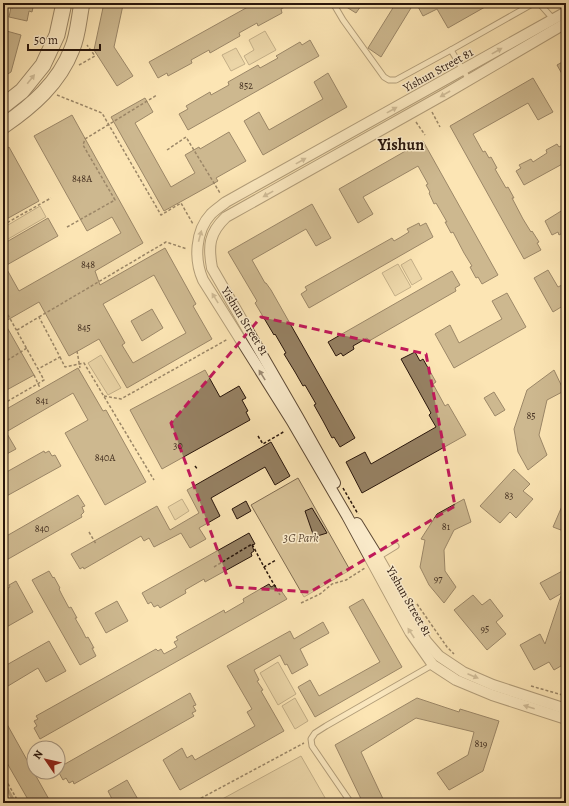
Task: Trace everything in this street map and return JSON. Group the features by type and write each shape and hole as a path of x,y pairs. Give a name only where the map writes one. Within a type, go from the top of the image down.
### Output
{"main road":[{"path":"3,106 22,91 43,65 57,35 64,3"},
{"path":"3,126 41,97 58,77 73,48 82,3"}],"street":[{"name":"Yishun Street 81","path":"255,353 212,268 209,253 211,237 218,225 226,217 375,133 424,110 559,23 566,12"},
{"name":"Yishun Street 81","path":"559,23 463,70 226,202 210,215 201,232 197,250 198,264 201,274 255,353 353,516 368,548 372,561 382,572 426,641 439,656 463,672 493,685 566,709"},
{"name":"Yishun Street 81","path":"382,572 410,632 433,665 456,680 492,695 566,718"}],"lane":[{"path":"333,3 343,20 384,77 389,80 396,80 534,3"},
{"path":"539,3 559,23"},
{"path":"451,50 469,80"},
{"path":"414,98 424,110"},
{"path":"369,123 375,133"},
{"path":"372,561 396,546"},
{"path":"351,803 312,746 310,739 315,732 433,665 439,656"}],"path":[{"path":"76,67 95,56 87,44"},
{"path":"54,93 102,113 161,215 181,203 194,225 197,220"},
{"path":"66,227 115,200 82,145 85,139 157,96"},
{"path":"424,110 431,110 440,127"},
{"path":"414,120 425,135"},
{"path":"167,150 186,137 222,196"},
{"path":"3,225 51,198"},
{"path":"16,330 166,242 189,250 189,246"},
{"path":"3,306 44,380 3,404"},
{"path":"39,317 65,367 84,363 154,480"},
{"path":"103,396 121,399 230,338"},
{"path":"3,363 27,348"},
{"path":"77,351 80,368"},
{"path":"38,369 60,357"},
{"path":"34,375 40,388"},
{"path":"258,436 263,444 288,429"},
{"path":"195,466 198,470"},
{"path":"341,484 353,516"},
{"path":"89,532 96,544"},
{"path":"214,567 252,544 280,595"},
{"path":"264,567 276,560"},
{"path":"300,603 320,594 332,584 346,580 372,561"},
{"path":"414,599 447,647 456,655"},
{"path":"528,685 566,696"},
{"path":"192,803 310,739"},
{"path":"3,775 19,803"}],"highlighted area":[{"path":"261,317 426,354 455,506 310,592 231,587 171,423"}],"green space":[{"path":"265,31 276,50 249,65 244,56 254,50 249,40"},
{"path":"236,48 245,64 231,71 222,55"},
{"path":"40,206 46,217 3,242 3,228"},
{"path":"411,259 422,279 412,285 401,265"},
{"path":"398,264 411,287 395,296 382,273"},
{"path":"101,355 121,388 108,395 88,363"},
{"name":"3G Park","path":"298,478 350,570 304,597 251,505"},
{"path":"182,499 189,511 175,520 168,507"},
{"path":"278,662 296,694 278,705 260,673"},
{"path":"295,698 308,721 295,729 282,706"},
{"path":"301,756 328,803 215,803"}],"building":[{"path":"8,3 34,3 32,12 29,11 27,21 9,17 11,8 8,7"},
{"path":"104,3 120,3 120,5 123,5 114,47 133,76 117,86 94,50"},
{"path":"255,3 257,6 262,3 292,3 281,9 282,13 258,26 257,23 239,33 240,36 210,53 209,50 191,60 192,63 168,76 167,73 158,78 149,62"},
{"path":"340,3 363,3 356,13"},
{"path":"396,3 414,3 381,57 368,48"},
{"path":"416,3 492,3 448,28 437,9 423,16"},
{"path":"3,30 21,35 11,72 3,77"},
{"path":"310,40 319,56 188,130 179,114 188,109 186,106 210,92 211,95 229,85 228,82 258,65 260,68 278,58 276,56 300,42 302,45"},
{"path":"566,60 566,81 557,65"},
{"path":"328,73 347,107 263,155 244,121 259,112 269,130 323,99 314,82"},
{"path":"533,78 553,112 538,120 528,103 473,134 483,152 485,151 489,158 491,157 497,168 495,169 506,188 508,187 523,219 539,242 537,243 541,250 524,259 450,126"},
{"path":"145,98 153,112 135,123 171,187 195,173 185,155 199,147 200,149 229,132 246,161 216,178 218,181 164,211 111,117"},
{"path":"72,115 143,243 95,271 100,285 165,248 196,304 193,306 212,339 127,388 99,339 69,356 39,302 4,322 34,375 3,392 3,371 7,369 3,363 3,244 48,218 58,236 5,266 19,291 121,233 112,217 87,231 34,136","holes":["154,275 186,333 133,363 122,345 125,343 103,304"]},
{"path":"423,141 498,275 482,284 478,277 476,278 470,267 472,266 453,232 451,233 445,222 447,222 436,203 434,204 426,185 428,184 418,166 363,197 373,214 358,223 339,189"},
{"path":"566,143 566,162 524,185 516,171 521,168 519,165 531,159 533,162 547,153 546,150 557,144 559,147"},
{"path":"9,147 39,201 3,221 3,151"},
{"path":"312,204 331,238 316,246 306,229 252,260 265,283 271,290 355,438 340,447 334,437 332,438 314,405 316,404 305,385 303,386 284,354 286,353 255,303 257,301 228,252"},
{"path":"566,208 566,231 559,235 558,232 552,235 545,221"},
{"path":"419,223 420,226 426,223 433,237 309,308 301,294 307,290 305,287 392,238 394,241 409,232 407,229"},
{"path":"548,270 558,287 566,283 566,304 553,312 534,278"},
{"path":"452,271 460,285 455,288 456,291 369,341 367,338 353,346 354,349 343,356 341,353 336,356 328,342"},
{"path":"507,293 526,327 454,368 435,334 450,325 459,343 502,319 492,301"},
{"path":"152,309 163,328 142,341 131,321"},
{"path":"415,352 420,361 423,359 436,382 433,384 445,406 448,404 466,435 362,493 346,462 365,452 371,464 436,427 429,415 431,413 401,359"},
{"path":"78,368 103,411 106,410 146,482 105,505 65,433 88,420 73,393 6,432 16,449 3,456 3,411"},
{"path":"205,370 220,397 239,386 246,398 242,400 248,411 246,412 250,420 162,469 130,410"},
{"path":"554,370 564,391 547,400 539,435 547,455 528,470 518,452 514,429 527,390"},
{"path":"494,392 505,410 495,416 484,398"},
{"path":"271,442 290,476 275,485 265,467 211,498 220,516 199,528 206,539 190,548 181,533 154,547 149,538 144,541 141,536 84,569 83,567 80,569 71,554 157,506 170,530 199,513 187,490"},
{"path":"44,451 45,453 49,451 52,456 55,455 61,466 3,498 3,474"},
{"path":"514,469 530,484 523,491 533,499 516,518 510,512 500,523 480,506"},
{"path":"78,495 85,506 82,507 84,512 81,515 82,517 3,562 3,538"},
{"path":"566,497 566,532 553,527"},
{"path":"464,499 471,522 454,530 444,550 445,571 456,587 444,603 429,585 420,567 425,540 421,539 437,514"},
{"path":"246,501 251,511 237,519 232,509"},
{"path":"312,508 327,533 314,537 305,511"},
{"path":"249,533 255,544 252,545 254,551 251,553 252,556 205,582 204,579 185,590 186,593 160,608 158,605 154,607 151,602 148,604 142,593"},
{"path":"566,569 566,663 554,670 549,662 534,670 520,645 540,634 545,644 562,593 550,600 540,583"},
{"path":"49,571 60,588 59,589 69,608 71,607 86,638 88,637 94,648 92,648 96,656 80,665 32,580"},
{"path":"16,581 33,612 3,629 3,591"},
{"path":"269,584 271,587 275,585 277,590 280,589 287,599 40,739 34,728 37,726 34,721 38,719 36,716 156,649 158,651 161,649 164,654 177,647 174,642 178,640 176,637 224,610 225,613 244,602 243,599"},
{"path":"473,595 482,605 490,599 503,616 496,622 506,634 487,650 454,610"},
{"path":"363,599 402,667 315,717 298,687 310,680 319,696 380,662 349,607"},
{"path":"117,601 128,621 106,633 95,613"},
{"path":"323,622 329,633 300,649 308,665 292,674 280,655 254,670 259,680 257,681 263,690 261,691 284,731 180,790 163,760 182,748 187,758 192,755 195,760 255,726 247,712 252,709 227,666 290,631 294,639"},
{"path":"49,641 66,671 46,682 38,668 3,689 3,667"},
{"path":"190,693 196,705 193,706 196,711 192,713 194,716 74,784 73,781 69,783 66,778 66,763"},
{"path":"417,698 459,712 460,709 499,721 483,771 449,790 437,773 468,755 474,732 416,718 361,752 384,801 380,803 363,803 335,745"},
{"path":"3,717 26,758 26,780 38,780 51,803 30,803 3,756"},
{"path":"127,780 140,803 114,803 108,791"}],"waterway":[{"path":"3,781 15,803"}],"district":[{"name":"Yishun","path":"401,145"}]}
